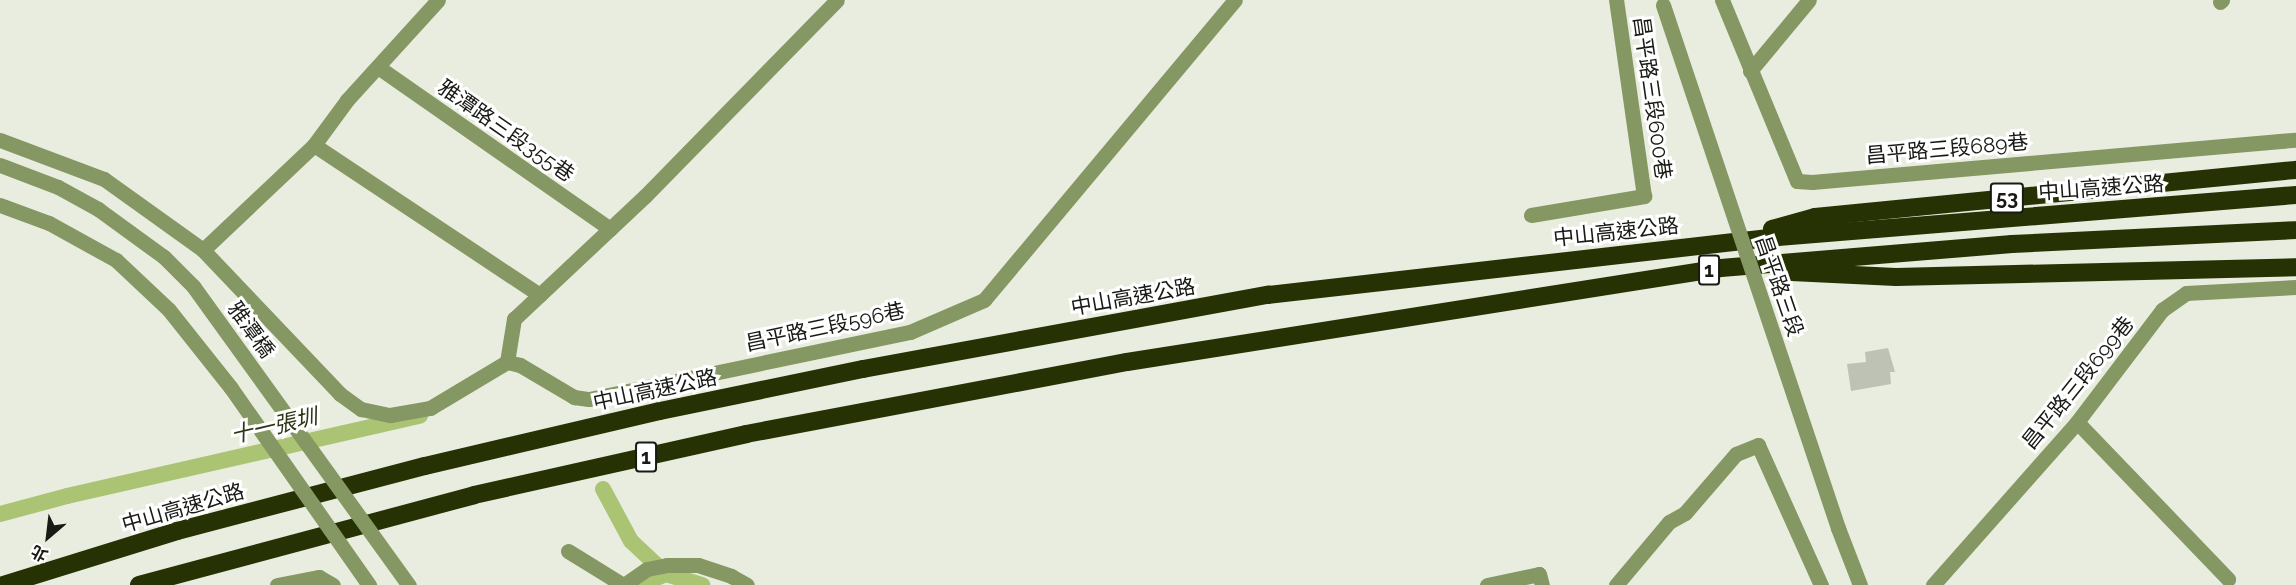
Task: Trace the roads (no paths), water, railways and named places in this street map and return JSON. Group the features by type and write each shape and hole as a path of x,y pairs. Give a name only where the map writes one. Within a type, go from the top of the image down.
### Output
{"highway":[{"name":"53","path":"1721,243 1815,217 2296,170"},
{"name":"中山高速公路","path":"3,585 177,531 425,466 660,411 863,369 1268,295 1721,243 1931,223 2117,211 2296,195"},
{"name":"1","path":"139,585 474,495 746,434 1127,362 1721,268 2013,244 2296,230"},
{"path":"1721,268 1896,277 2296,267"}],"street":[{"path":"203,250 314,145 347,100 438,0"},
{"path":"0,140 104,179 203,250 340,394 361,409 390,415 430,408 507,362 514,320 645,196 837,0"},
{"name":"昌平路三段596巷","path":"507,362 520,364 574,397 589,399 910,332 984,300 1235,0"},
{"name":"昌平路三段600巷","path":"1531,214 1644,196 1616,0"},
{"name":"昌平路三段689巷","path":"1722,0 1797,181 1812,182 2296,140"},
{"path":"1750,71 1809,0"},
{"name":"昌平路三段","path":"1662,3 1838,528 1860,585"},
{"name":"雅潭路三段355巷","path":"378,68 610,229"},
{"path":"314,145 540,295"},
{"name":"雅潭橋","path":"0,165 58,187 98,209 156,251 193,286 409,585"},
{"path":"0,205 50,223 116,260 169,310 231,388 369,585"},
{"name":"昌平路三段699巷","path":"1933,585 2078,422 2162,310 2186,293 2296,287"},
{"path":"2078,422 2228,579"},
{"path":"1616,585 1669,522 1685,513 1736,454 1758,444 1821,585"},
{"path":"568,550 624,585 647,569 667,565 698,565 747,585"},
{"path":"1487,585 1539,574 1542,585"},
{"path":"277,585 319,577 333,585"}],"waterway":[{"name":"十一張圳","path":"0,514 67,496 420,416"},
{"name":"十一張圳","path":"603,489 631,541 666,574"},
{"path":"641,585 666,574 702,585"}]}
